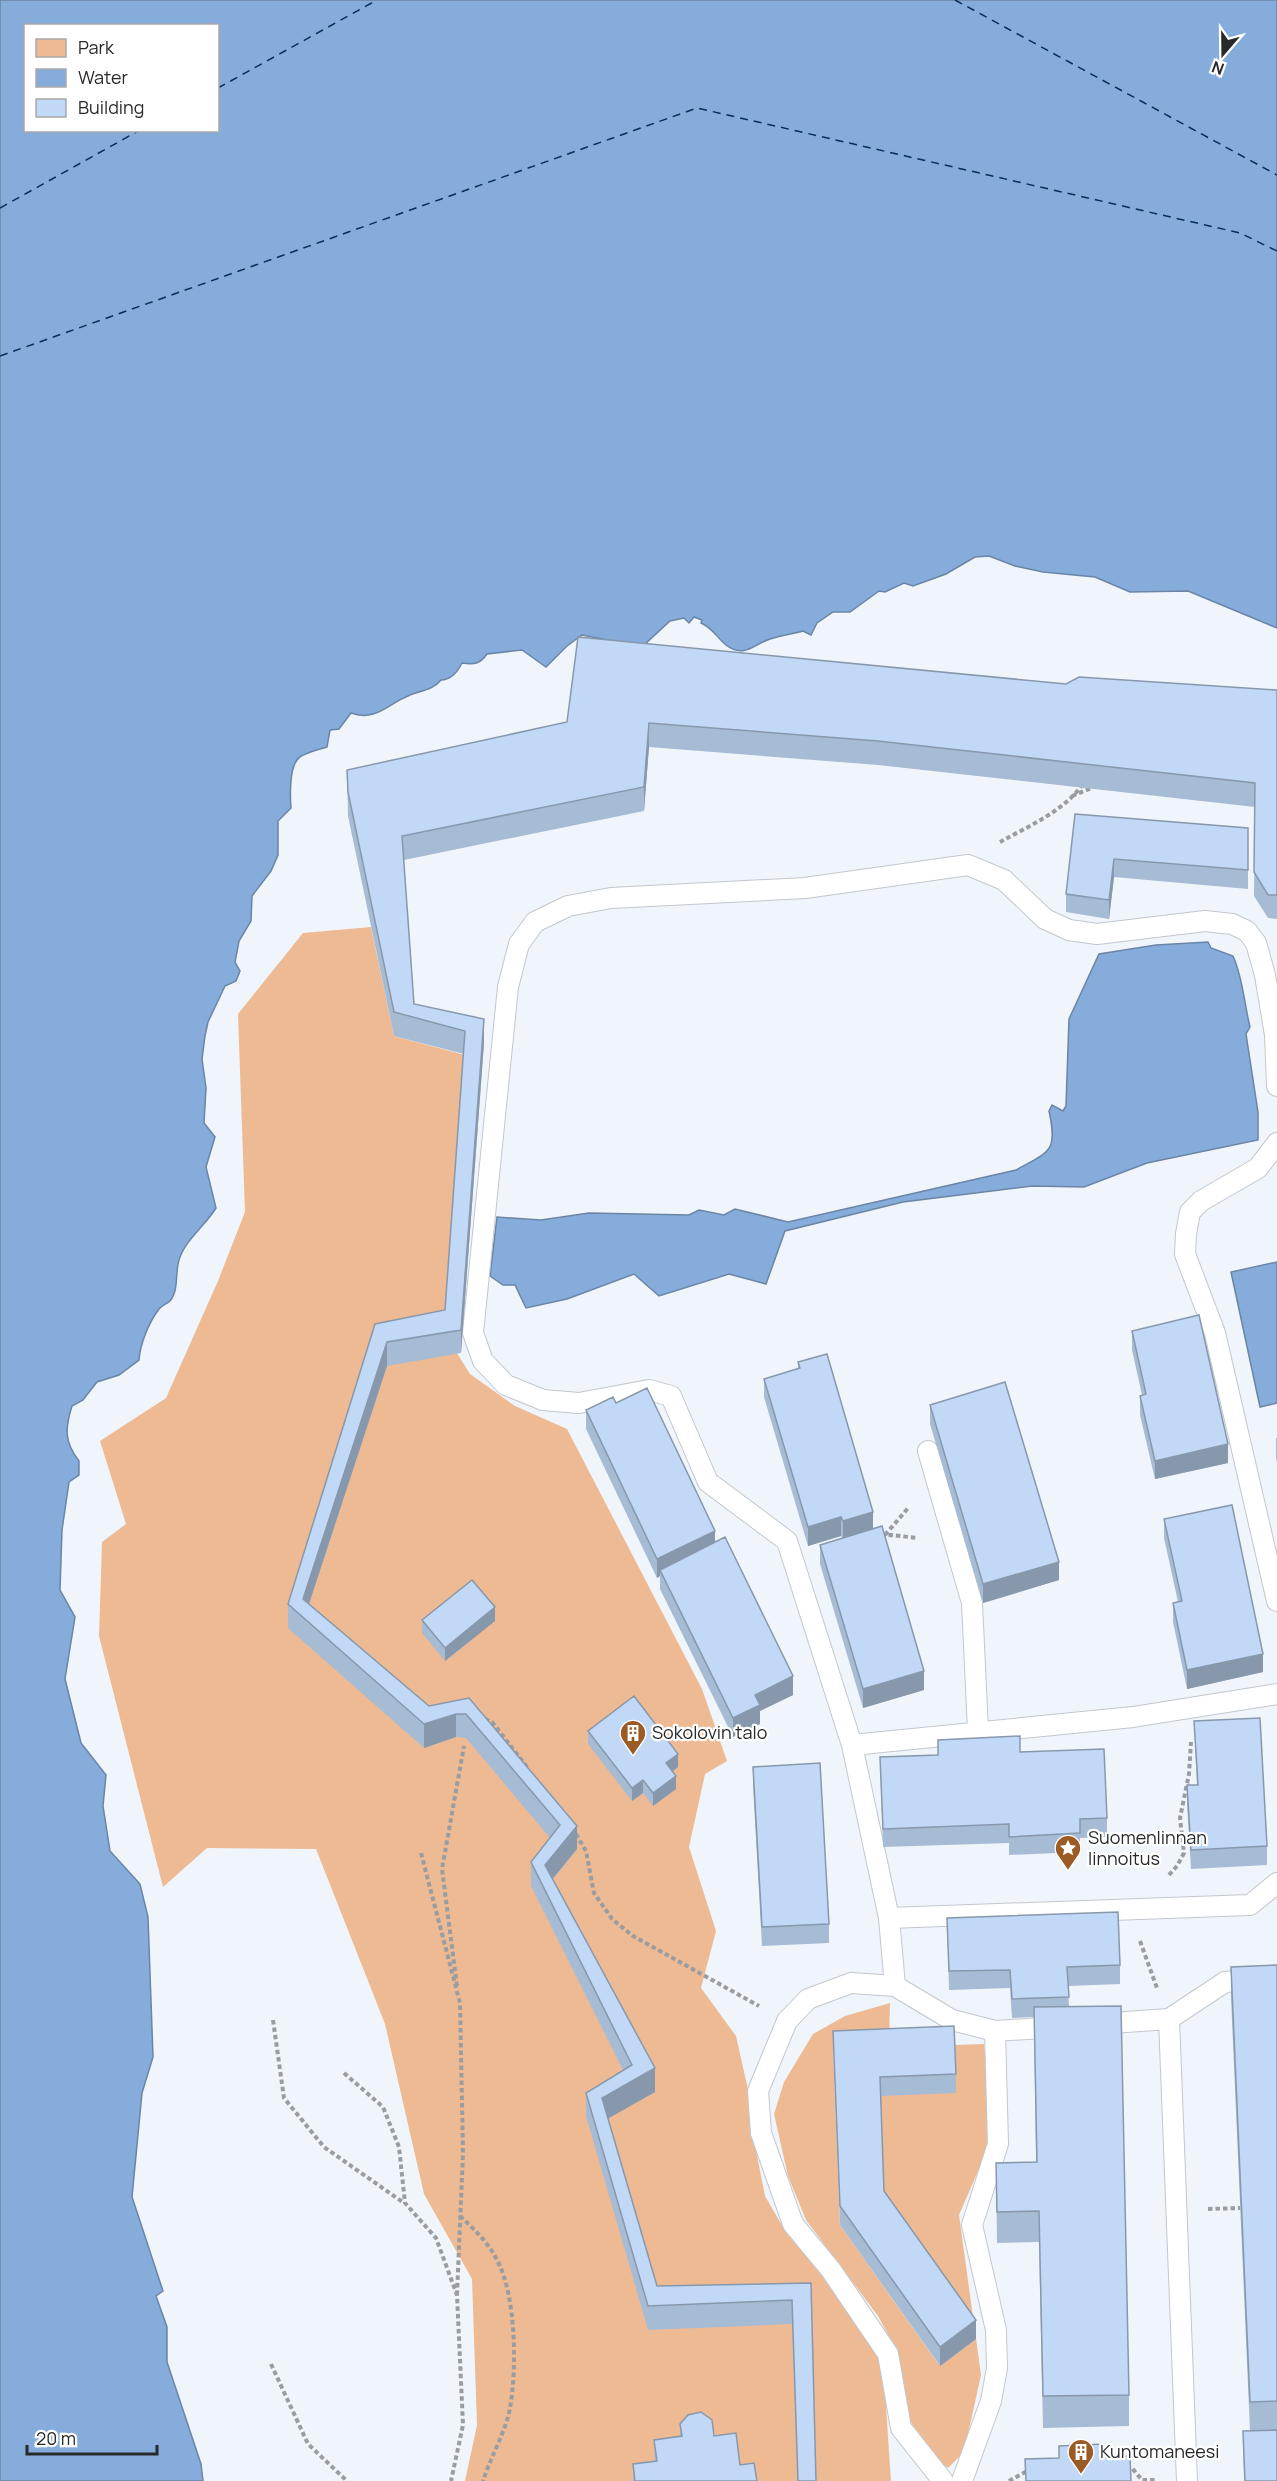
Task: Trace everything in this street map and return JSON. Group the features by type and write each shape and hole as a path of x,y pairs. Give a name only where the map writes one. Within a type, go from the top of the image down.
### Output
{"lane":[{"path":"895,1986 889,1918 852,1745 787,1541 708,1482 671,1396 649,1389 579,1403 543,1400 506,1385 483,1361 473,1333 508,987 519,944 535,922 568,906 611,898 805,888 968,865 1004,880 1045,919 1070,930 1097,934 1205,921 1232,924 1247,931 1256,943 1265,975 1275,1035 1277,1086"},
{"path":"1277,1143 1258,1168 1201,1202 1190,1212 1185,1234 1185,1254 1215,1333 1277,1601"},
{"path":"928,1451 972,1603 978,1731"},
{"path":"852,1745 978,1731 1132,1718 1277,1694"},
{"path":"889,1918 1250,1905 1277,1883"},
{"path":"943,2481 901,2428 888,2354 831,2270 793,2224 776,2182 760,2133 758,2091 787,2020 808,1999 851,1983 895,1986 952,2020 995,2031 1169,2019 1224,1982 1277,1978"},
{"path":"1169,2019 1187,2481"},
{"path":"962,2481 991,2401 997,2368 996,2330 972,2225 999,2144 995,2031"}],"path":[{"path":"1072,796 1081,786 1084,777"},
{"path":"968,865 1072,796 1104,784"},
{"path":"873,1538 891,1535 954,1544"},
{"path":"1169,2019 1135,1930 1133,1911 1155,1894 1184,1853 1180,1818 1189,1774 1191,1708"},
{"path":"482,1718 492,1722 529,1769"},
{"path":"451,2481 463,2425 457,2295 463,2153 460,2003 442,1869 464,1746"},
{"path":"571,1825 586,1851 594,1893 612,1919 633,1936 787,2020"},
{"path":"421,1853 460,2003"},
{"path":"273,2020 285,2098 324,2147 405,2203 436,2238 457,2295"},
{"path":"344,2073 383,2107 399,2147 405,2203"},
{"path":"460,2216 482,2236 499,2263 511,2308 514,2347 510,2409 483,2481"},
{"path":"271,2364 308,2444 347,2481"},
{"path":"1123,2465 1132,2468 1142,2480 1158,2480"},
{"path":"1009,2481 1037,2466"}],"green space":[{"path":"371,927 394,1036 465,1055 445,1334 470,1374 515,1406 567,1429 702,1689 727,1761 705,1774 689,1847 716,1931 701,1988 736,2036 749,2094 753,2135 765,2196 787,2234 826,2278 883,2362 891,2481 465,2481 477,2425 472,2279 424,2194 385,2024 316,1849 207,1848 163,1887 99,1636 102,1542 126,1524 100,1441 166,1398 218,1281 245,1212 238,1014 303,933"},
{"path":"890,2003 889,2048 833,2050 840,2225 939,2365 884,2210 880,2096 954,2045 984,2044 990,2108 989,2146 959,2215 981,2375 964,2452 948,2468 942,2464 903,2412 896,2349 878,2316 806,2220 788,2176 774,2114 784,2082 813,2034 845,2016"}],"water":[{"path":"0,0 1277,0 1277,628 1188,591 1130,592 1095,577 1043,572 1015,566 989,556 975,557 946,574 913,586 904,583 885,592 879,591 850,612 833,612 817,623 811,635 803,631 770,639 744,651 732,649 726,645 701,623 702,620 694,617 689,623 684,618 670,621 644,645 638,646 582,635 546,667 522,650 487,654 476,663 462,663 451,677 401,699 381,711 367,715 351,713 339,729 330,730 327,747 306,754 296,761 291,781 291,808 278,821 278,855 271,871 252,896 251,921 239,941 235,962 240,971 236,981 225,986 208,1022 205,1036 202,1059 206,1088 204,1123 215,1137 206,1167 216,1208 182,1253 173,1297 160,1308 152,1320 143,1340 139,1360 119,1375 97,1382 83,1400 72,1406 67,1428 68,1441 79,1461 79,1475 69,1482 62,1530 60,1590 75,1617 65,1679 81,1743 106,1775 103,1806 110,1851 140,1884 148,1917 153,2057 142,2093 132,2197 163,2291 156,2296 167,2327 167,2362 201,2464 203,2481 0,2481"},
{"path":"1208,942 1211,948 1233,956 1239,973 1250,1027 1246,1034 1258,1112 1258,1140 1147,1163 1084,1187 1032,1186 903,1202 785,1231 766,1284 729,1274 659,1296 634,1274 567,1299 526,1308 515,1285 503,1285 490,1276 497,1217 541,1220 589,1213 689,1215 699,1210 724,1215 735,1209 788,1222 1016,1170 1037,1159 1049,1149 1052,1125 1049,1111 1052,1105 1063,1111 1066,1106 1069,1019 1099,954 1156,945"},
{"path":"1277,1262 1277,1403 1260,1407 1231,1272"}],"building":[{"path":"578,637 1066,684 1079,677 1277,690 1277,895 1268,895 1254,872 1255,783 878,741 649,723 644,787 402,836 414,1004 484,1019 461,1330 387,1342 303,1599 429,1706 469,1698 577,1826 545,1865 655,2068 602,2098 657,2286 811,2283 816,2481 798,2481 792,2300 648,2306 586,2093 632,2065 531,1862 560,1825 466,1714 456,1714 424,1724 288,1604 375,1324 445,1310 465,1031 394,1012 348,792 347,770 567,722"},
{"path":"1075,814 1248,828 1248,870 1114,859 1109,900 1066,894"},
{"path":"1199,1315 1228,1444 1155,1461 1140,1396 1146,1394 1132,1331"},
{"path":"827,1354 873,1512 843,1521 841,1517 808,1527 764,1379 800,1368 798,1362"},
{"path":"1005,1382 1059,1562 983,1584 930,1405"},
{"path":"647,1388 715,1531 657,1559 586,1410 613,1397 616,1403"},
{"path":"1232,1505 1263,1654 1187,1670 1173,1603 1182,1601 1164,1519"},
{"path":"882,1526 924,1671 863,1689 820,1545"},
{"path":"725,1537 793,1676 755,1695 760,1705 733,1718 660,1570"},
{"path":"472,1580 495,1607 445,1648 422,1620"},
{"name":"Sokolovin talo","path":"634,1696 678,1754 666,1763 676,1776 653,1793 643,1780 632,1788 588,1731"},
{"path":"1260,1718 1267,1846 1191,1850 1187,1785 1198,1785 1194,1721"},
{"path":"1020,1736 1020,1752 1104,1749 1107,1818 1080,1819 1080,1833 1009,1837 1009,1824 883,1829 880,1757 938,1755 938,1740"},
{"path":"820,1763 829,1924 762,1927 753,1767"},
{"path":"1118,1912 1120,1965 1067,1967 1069,1997 1012,1999 1010,1970 949,1971 947,1918"},
{"path":"1277,1965 1277,2401 1250,2402 1231,1967"},
{"path":"1121,2006 1129,2395 1043,2396 1039,2211 997,2212 996,2163 1037,2162 1034,2007"},
{"path":"954,2026 956,2074 880,2077 884,2191 976,2320 940,2347 840,2206 833,2031"},
{"path":"701,2412 712,2420 714,2436 736,2433 740,2465 754,2463 757,2481 635,2481 633,2464 657,2461 654,2440 682,2436 680,2424 688,2415"},
{"path":"1277,2430 1277,2481 1245,2481 1243,2431"},
{"path":"1103,2444 1103,2457 1130,2456 1131,2481 1026,2481 1025,2459 1059,2458 1059,2446"}],"ferry route":[{"path":"219,87 377,0"},
{"path":"955,0 1277,175"},
{"path":"0,356 697,108 1240,233 1277,251"},
{"path":"0,208 136,132"}],"place":[{"name":"Sokolovin talo","path":"633,1756"},
{"name":"Suomenlinnan linnoitus","path":"1068,1871"},
{"name":"Kuntomaneesi","path":"1081,2475"}]}
